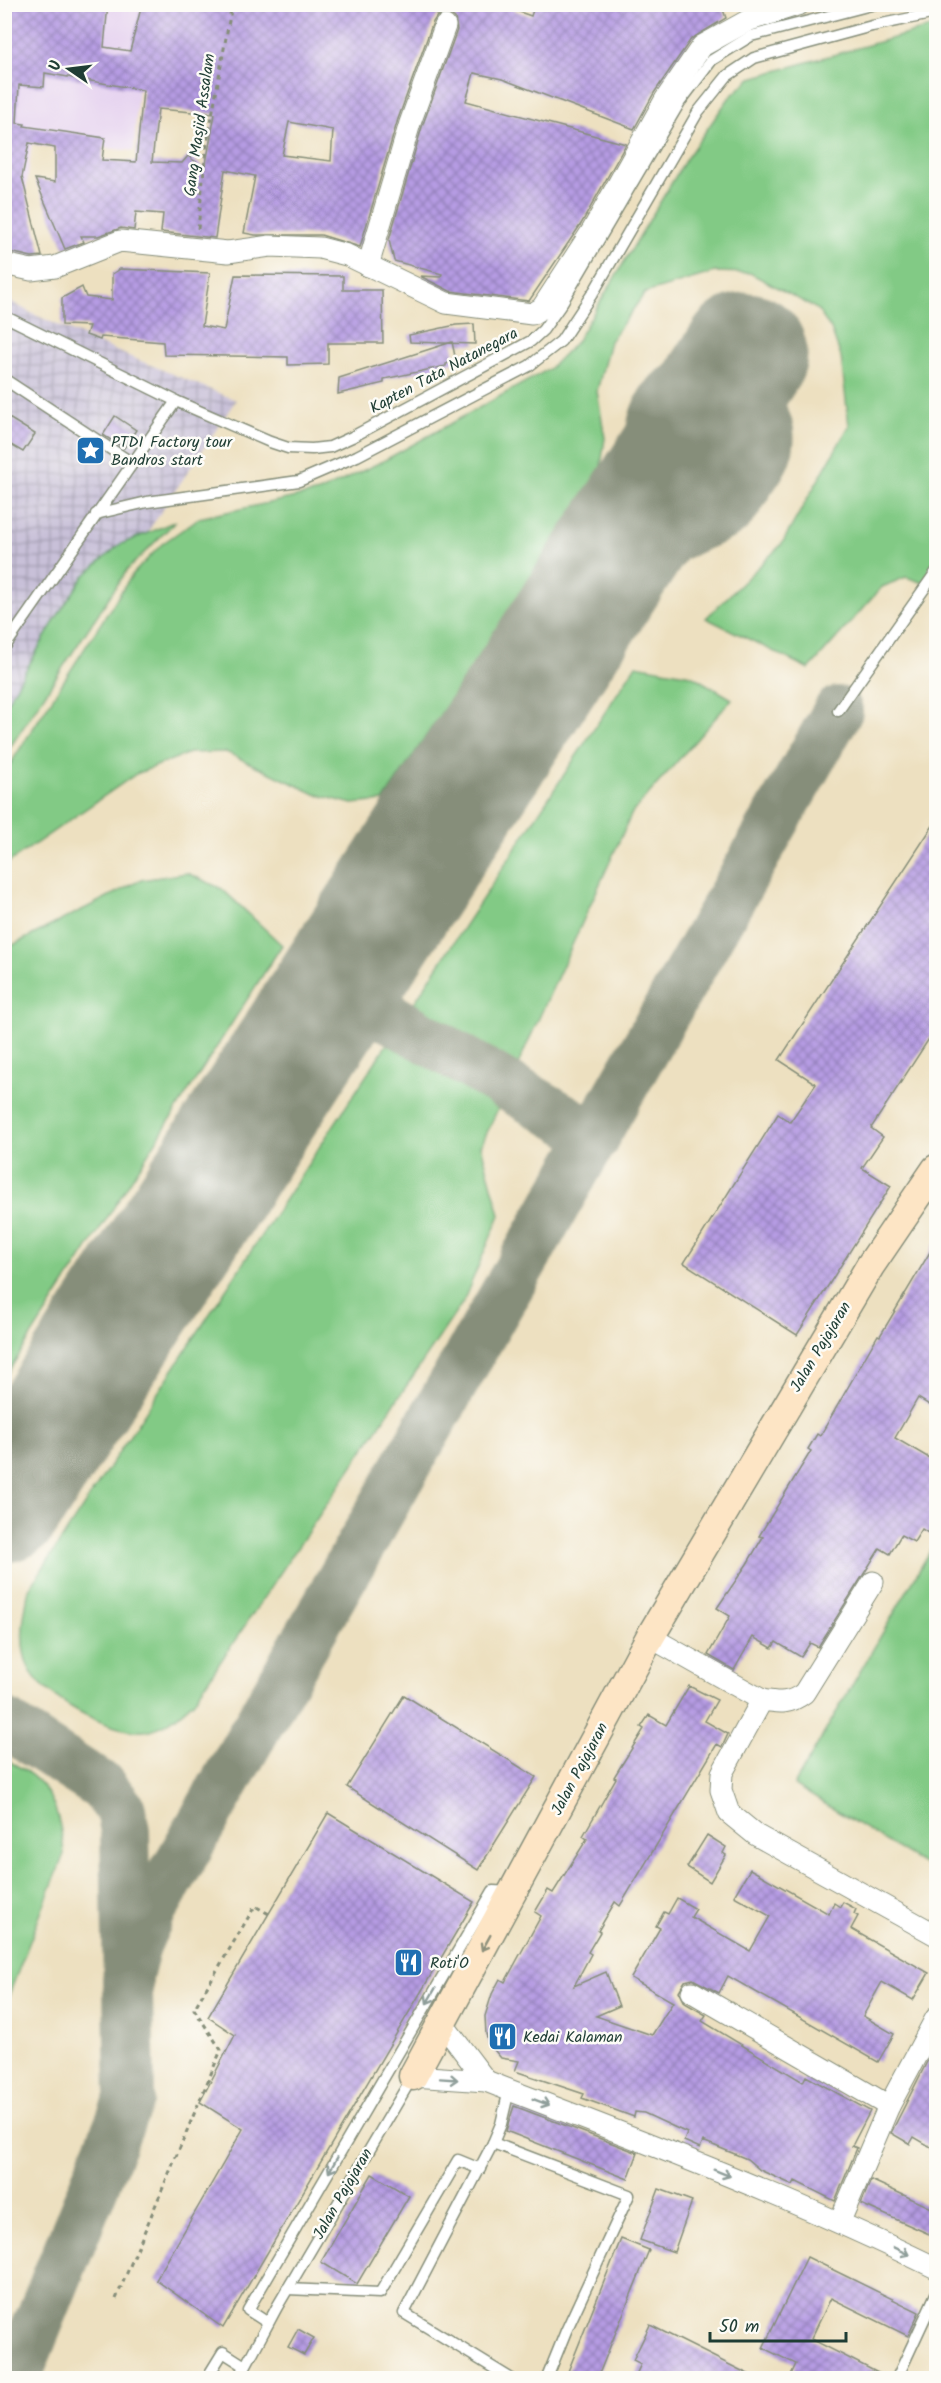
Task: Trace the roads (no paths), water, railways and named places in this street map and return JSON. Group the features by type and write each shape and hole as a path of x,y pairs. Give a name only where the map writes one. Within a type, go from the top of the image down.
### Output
{"main road":[{"name":"Jalan Pajajaran","path":"413,2076 650,1637 870,1266 936,1169"}],"street":[{"path":"4,264 31,270 56,267 120,242 228,252 270,246 320,248 347,255 446,303 532,314 542,308 592,231 665,100 702,46 747,21 800,4"},
{"path":"368,266 410,123 445,26"},
{"path":"650,1637 762,1700 781,1703 793,1701 804,1693 873,1582"},
{"path":"762,1700 722,1773 721,1790 729,1813 756,1835 936,1935"},
{"path":"692,1992 889,2106"},
{"path":"840,2221 889,2106 936,2018"},
{"path":"442,2023 486,2081"},
{"path":"413,2076 486,2081 665,2149 840,2221 936,2268"}],"lane":[{"name":"Kapten Tata Natanegara","path":"4,316 176,401 288,448 330,447 531,341 543,330 560,306 680,102 712,60 751,36 875,4"},
{"path":"96,514 147,502 299,481 357,456 530,366 561,341 596,288 698,112 727,76 754,58 872,26 936,13"},
{"path":"4,379 132,463"},
{"path":"4,648 176,401"},
{"path":"838,711 936,572"},
{"path":"268,2323 248,2310 492,1892 514,1892"},
{"name":"Jalan Pajajaran","path":"238,2379 287,2289 413,2076"},
{"path":"509,2090 501,2124 493,2143 404,2313 510,2379"},
{"path":"493,2143 629,2195 566,2331 547,2379"},
{"path":"287,2289 380,2293 458,2160 480,2169"},
{"path":"897,2379 936,2294"},
{"path":"207,2379 223,2352 245,2366"}],"place":[{"name":"PTDI Factory tour Bandros start","path":"90,451"},
{"name":"Roti'O","path":"409,1963"},
{"name":"Kedai Kalaman","path":"502,2037"}]}
